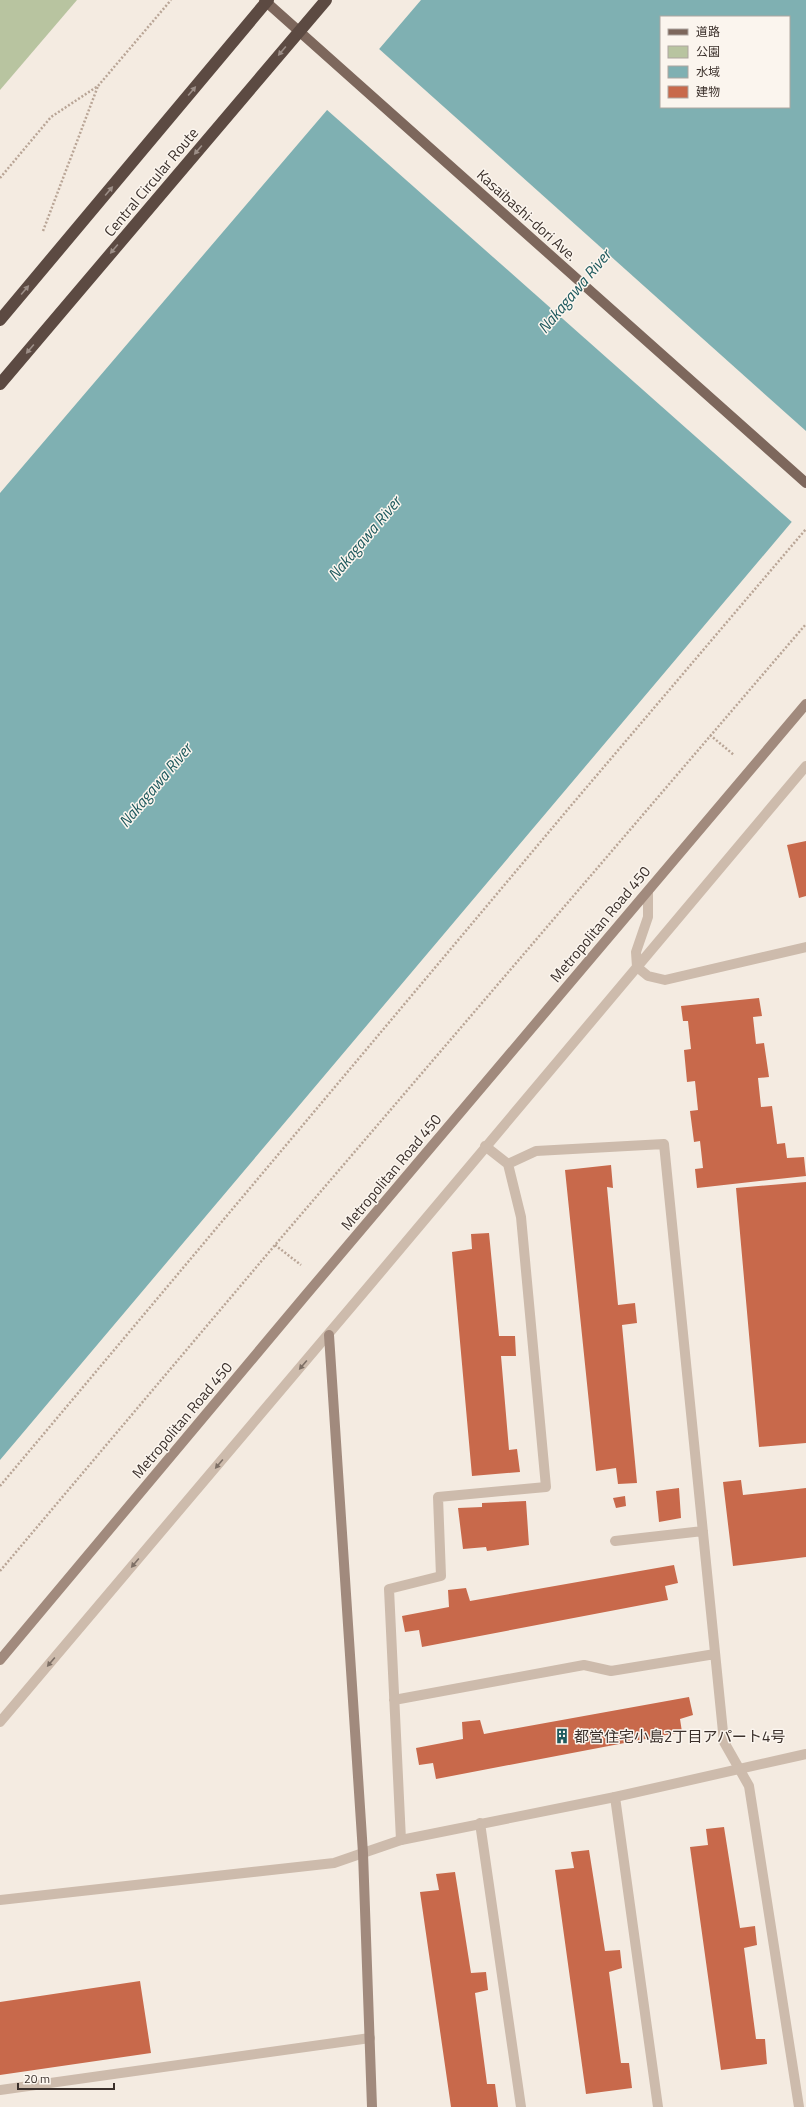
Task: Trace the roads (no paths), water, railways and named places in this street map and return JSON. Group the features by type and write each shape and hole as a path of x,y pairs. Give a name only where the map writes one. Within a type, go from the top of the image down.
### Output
{"highway":[{"name":"Central Circular Route","path":"0,320 268,0"},
{"name":"Central Circular Route","path":"0,384 326,0"}],"main road":[{"name":"Kasaibashi-dori Ave.","path":"264,0 806,483"},
{"name":"Metropolitan Road 450","path":"0,1660 305,1296 806,704"},
{"path":"329,1335 363,1853 372,2107"}],"street":[{"path":"0,1722 329,1335 485,1146 637,968 806,766"},
{"path":"637,968 636,952 648,917 648,892"},
{"path":"637,968 648,976 665,980 806,947"},
{"path":"508,1164 536,1151 664,1144 724,1742 741,1769 749,1786 799,2107"},
{"path":"400,1840 389,1590 441,1576 438,1497 546,1488 521,1217 508,1164 485,1146"},
{"path":"615,1541 703,1530"},
{"path":"394,1700 584,1665 611,1671 715,1654"},
{"path":"0,1900 334,1863 400,1840 616,1796 806,1754"},
{"path":"616,1796 658,2107"},
{"path":"480,1823 521,2107"},
{"path":"0,2090 370,2038"}],"water":[{"name":"Nakagawa River","path":"421,0 806,0 806,505 0,1460 0,493"}],"place":[{"name":"都営住宅小島2丁目アパート4号","path":"562,1736"}]}
